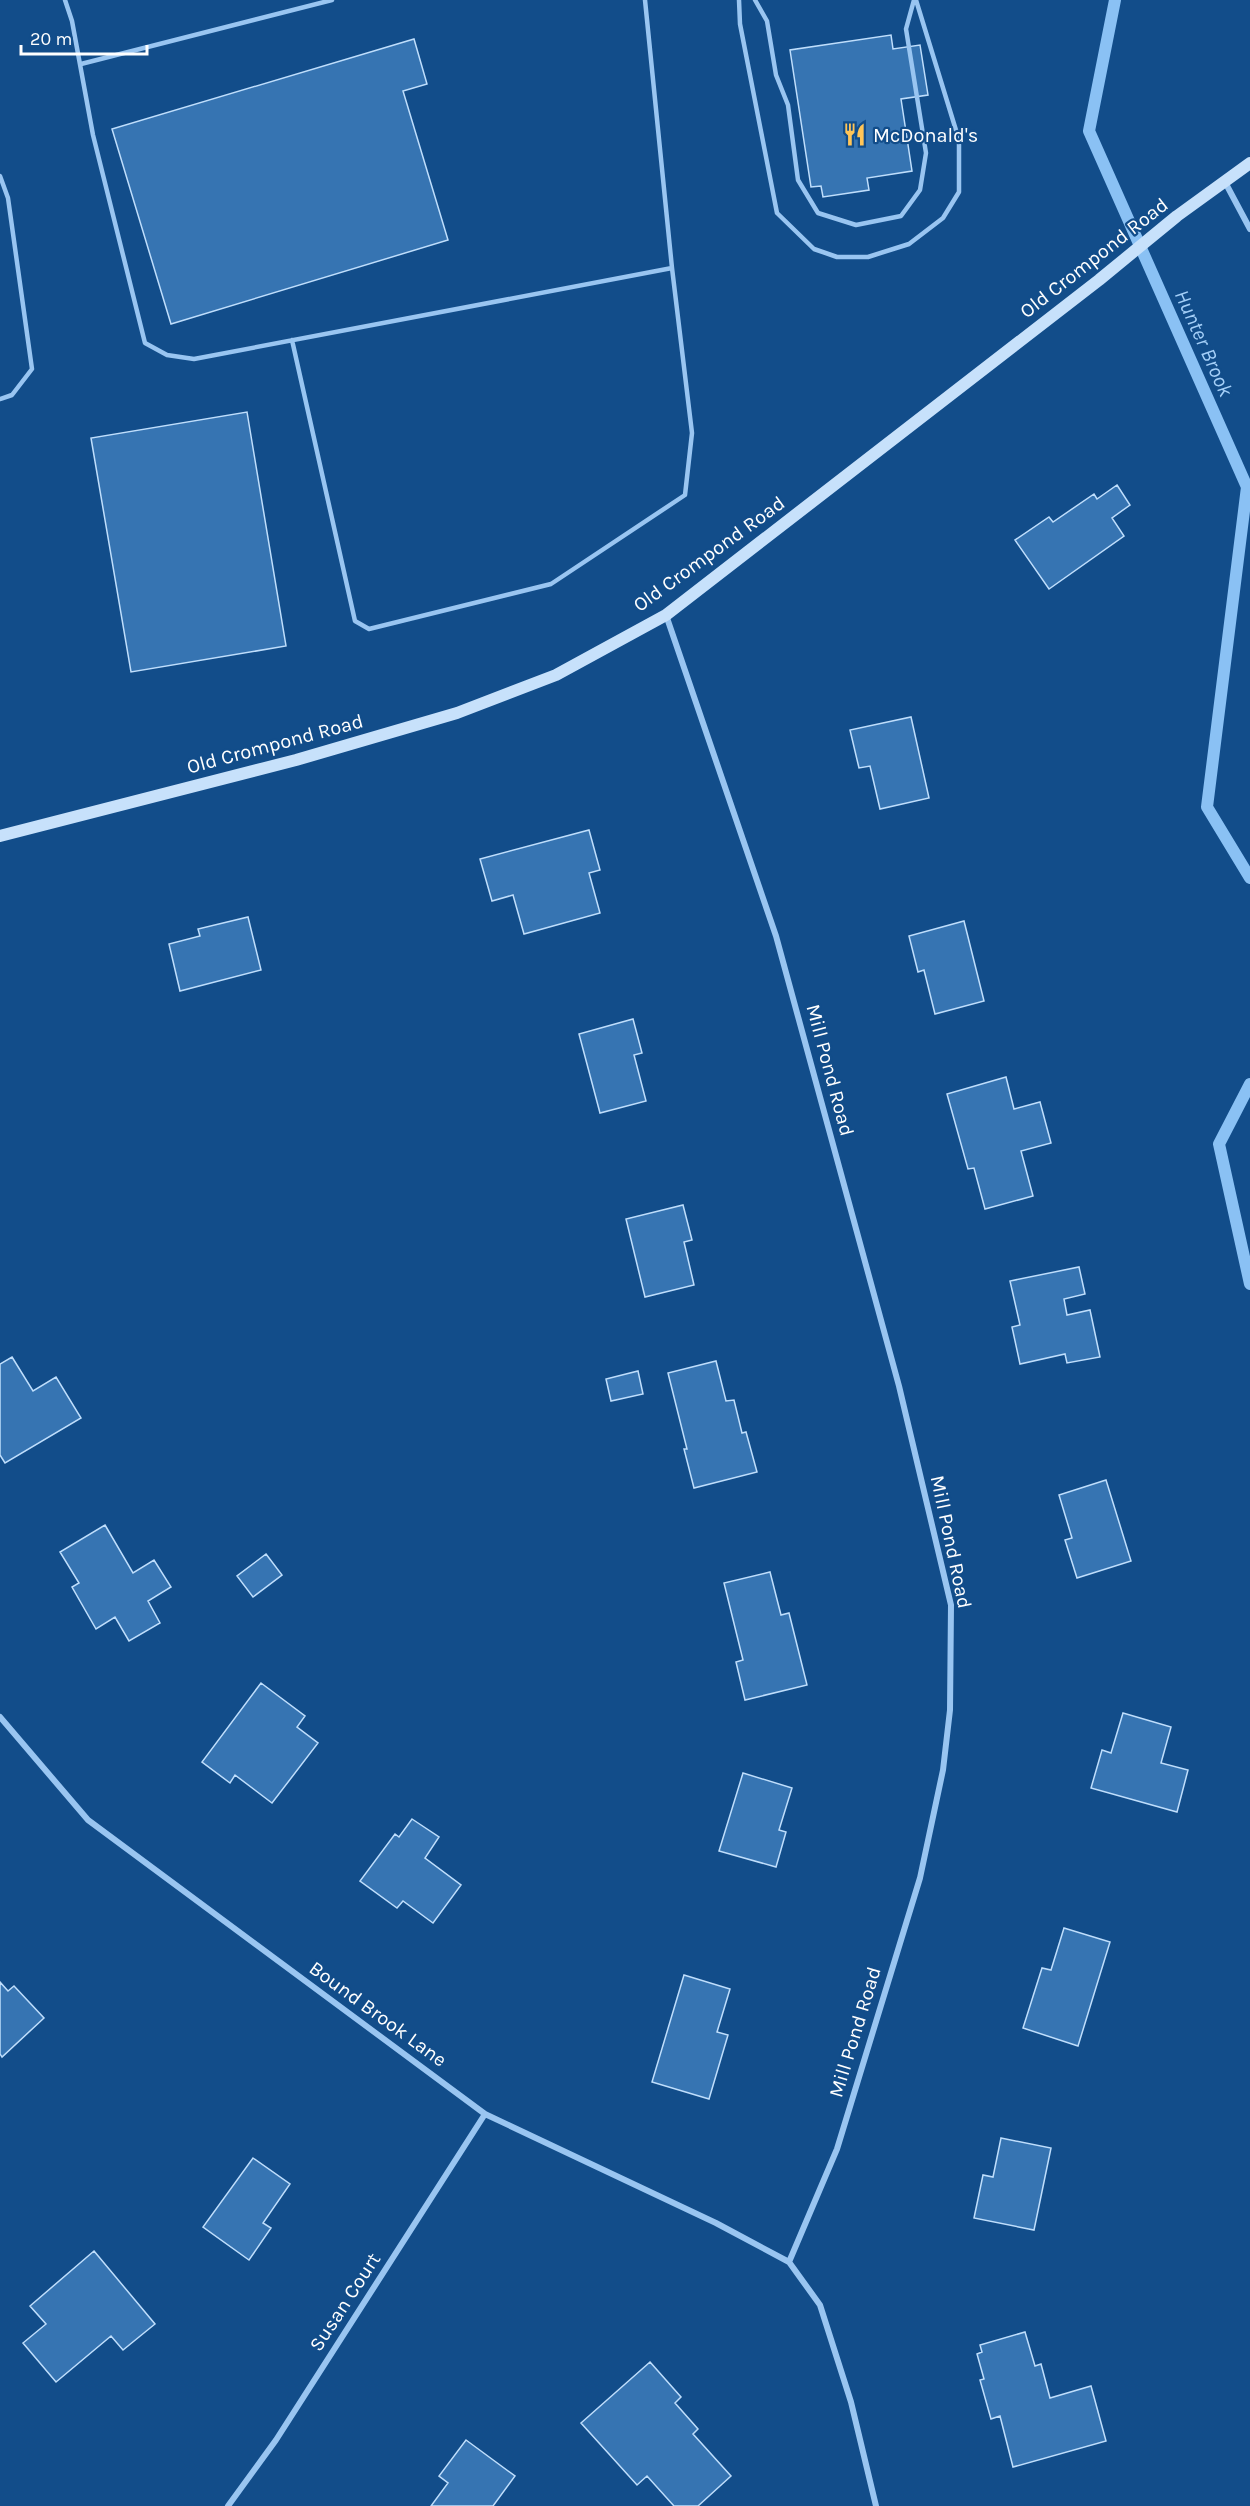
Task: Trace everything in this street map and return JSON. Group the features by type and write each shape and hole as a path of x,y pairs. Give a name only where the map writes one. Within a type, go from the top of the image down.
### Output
{"street":[{"name":"Old Crompond Road","path":"0,836 296,760 457,713 556,675 666,615 1100,280 1177,216 1250,163"},
{"path":"1224,182 1250,230"},
{"name":"Mill Pond Road","path":"666,615 776,936 899,1386 951,1605 950,1710 947,1740 943,1770 920,1878 837,2149 789,2262"},
{"name":"Bound Brook Lane","path":"0,1717 88,1820 485,2114 716,2223 789,2262"},
{"name":"Susan Court","path":"228,2506 276,2440 485,2114"},
{"path":"789,2262 820,2305 851,2402 876,2506"}],"lane":[{"path":"65,0 81,64 93,135 146,343 167,355 194,359 672,268"},
{"path":"300,0 302,7"},
{"path":"81,64 332,0"},
{"path":"292,340 355,621 369,629 551,584 685,495 692,433 672,268 645,0"},
{"path":"739,0 740,24 777,213 814,249 837,257 868,257 909,244 943,218 959,192 958,141 915,0"},
{"path":"754,0 767,21 776,75 788,105 798,180 818,213 856,225 901,216 920,190 926,153 906,29 915,0"},
{"path":"0,176 8,198 32,369 12,395 0,399"}],"building":[{"name":"McDonald's","path":"891,35 893,49 920,45 928,95 901,99 912,171 867,178 869,190 823,197 821,186 811,187 790,50"},
{"path":"414,39 427,84 403,91 448,240 171,324 112,129"},
{"path":"247,412 286,646 131,672 91,438"},
{"path":"1117,485 1130,505 1112,518 1124,536 1049,589 1015,540 1049,517 1053,522 1094,494 1097,499"},
{"path":"911,717 929,798 880,809 870,766 859,768 850,730"},
{"path":"589,830 600,870 589,873 600,913 524,934 513,895 492,901 480,859"},
{"path":"248,917 261,970 180,991 169,944 200,936 198,929"},
{"path":"964,921 984,1001 935,1014 924,970 918,972 909,936"},
{"path":"633,1019 642,1053 634,1055 646,1101 600,1113 579,1034"},
{"path":"1006,1077 1014,1109 1040,1102 1051,1143 1021,1151 1033,1196 985,1209 974,1168 968,1169 947,1094"},
{"path":"683,1205 692,1240 684,1242 694,1285 645,1297 626,1219"},
{"path":"1079,1267 1085,1294 1064,1299 1067,1315 1090,1310 1100,1357 1067,1363 1065,1354 1020,1364 1012,1327 1020,1325 1010,1281"},
{"path":"12,1357 33,1391 56,1377 81,1418 5,1463 0,1455 0,1364"},
{"path":"716,1361 726,1401 734,1400 742,1433 746,1432 757,1472 694,1488 668,1373"},
{"path":"638,1371 643,1394 611,1401 606,1379"},
{"path":"1106,1480 1131,1561 1077,1578 1065,1540 1072,1538 1059,1495"},
{"path":"105,1525 133,1573 154,1560 171,1587 148,1601 160,1623 129,1641 115,1617 96,1629 72,1587 79,1583 60,1552"},
{"path":"266,1554 282,1575 253,1597 237,1576"},
{"path":"770,1572 781,1615 789,1613 807,1685 745,1700 736,1662 743,1660 724,1583"},
{"path":"261,1683 305,1716 297,1727 318,1743 272,1803 235,1775 230,1783 202,1762"},
{"path":"1123,1713 1171,1727 1161,1763 1188,1770 1177,1812 1091,1788 1102,1750 1111,1753"},
{"path":"743,1773 792,1788 779,1830 786,1832 776,1867 719,1851"},
{"path":"412,1819 439,1837 425,1858 461,1885 433,1923 403,1901 397,1908 360,1881 395,1834 399,1837"},
{"path":"1064,1928 1110,1942 1078,2046 1023,2028 1042,1968 1051,1970"},
{"path":"684,1975 730,1989 717,2032 728,2035 709,2099 652,2082"},
{"path":"0,1982 8,1991 14,1986 44,2018 2,2057 0,2054"},
{"path":"1001,2138 1051,2148 1034,2230 974,2218 983,2175 993,2177"},
{"path":"253,2158 290,2184 263,2223 271,2228 249,2260 203,2227"},
{"path":"94,2251 155,2324 123,2350 111,2336 56,2382 23,2343 46,2324 30,2306"},
{"path":"1025,2332 1035,2366 1041,2364 1050,2398 1091,2386 1106,2441 1013,2467 1000,2416 991,2419 980,2380 984,2379 977,2354 982,2352 980,2345"},
{"path":"650,2362 681,2397 675,2403 698,2429 693,2434 731,2476 698,2506 674,2506 647,2476 637,2485 581,2423"},
{"path":"466,2440 515,2476 493,2506 431,2506 448,2483 439,2476"}],"waterway":[{"name":"Hunter Brook","path":"1115,0 1089,131 1247,487 1207,807 1250,878"},
{"name":"Hunter Brook","path":"1250,1084 1219,1144 1250,1284"}],"place":[{"name":"McDonald's","path":"855,135"}]}
